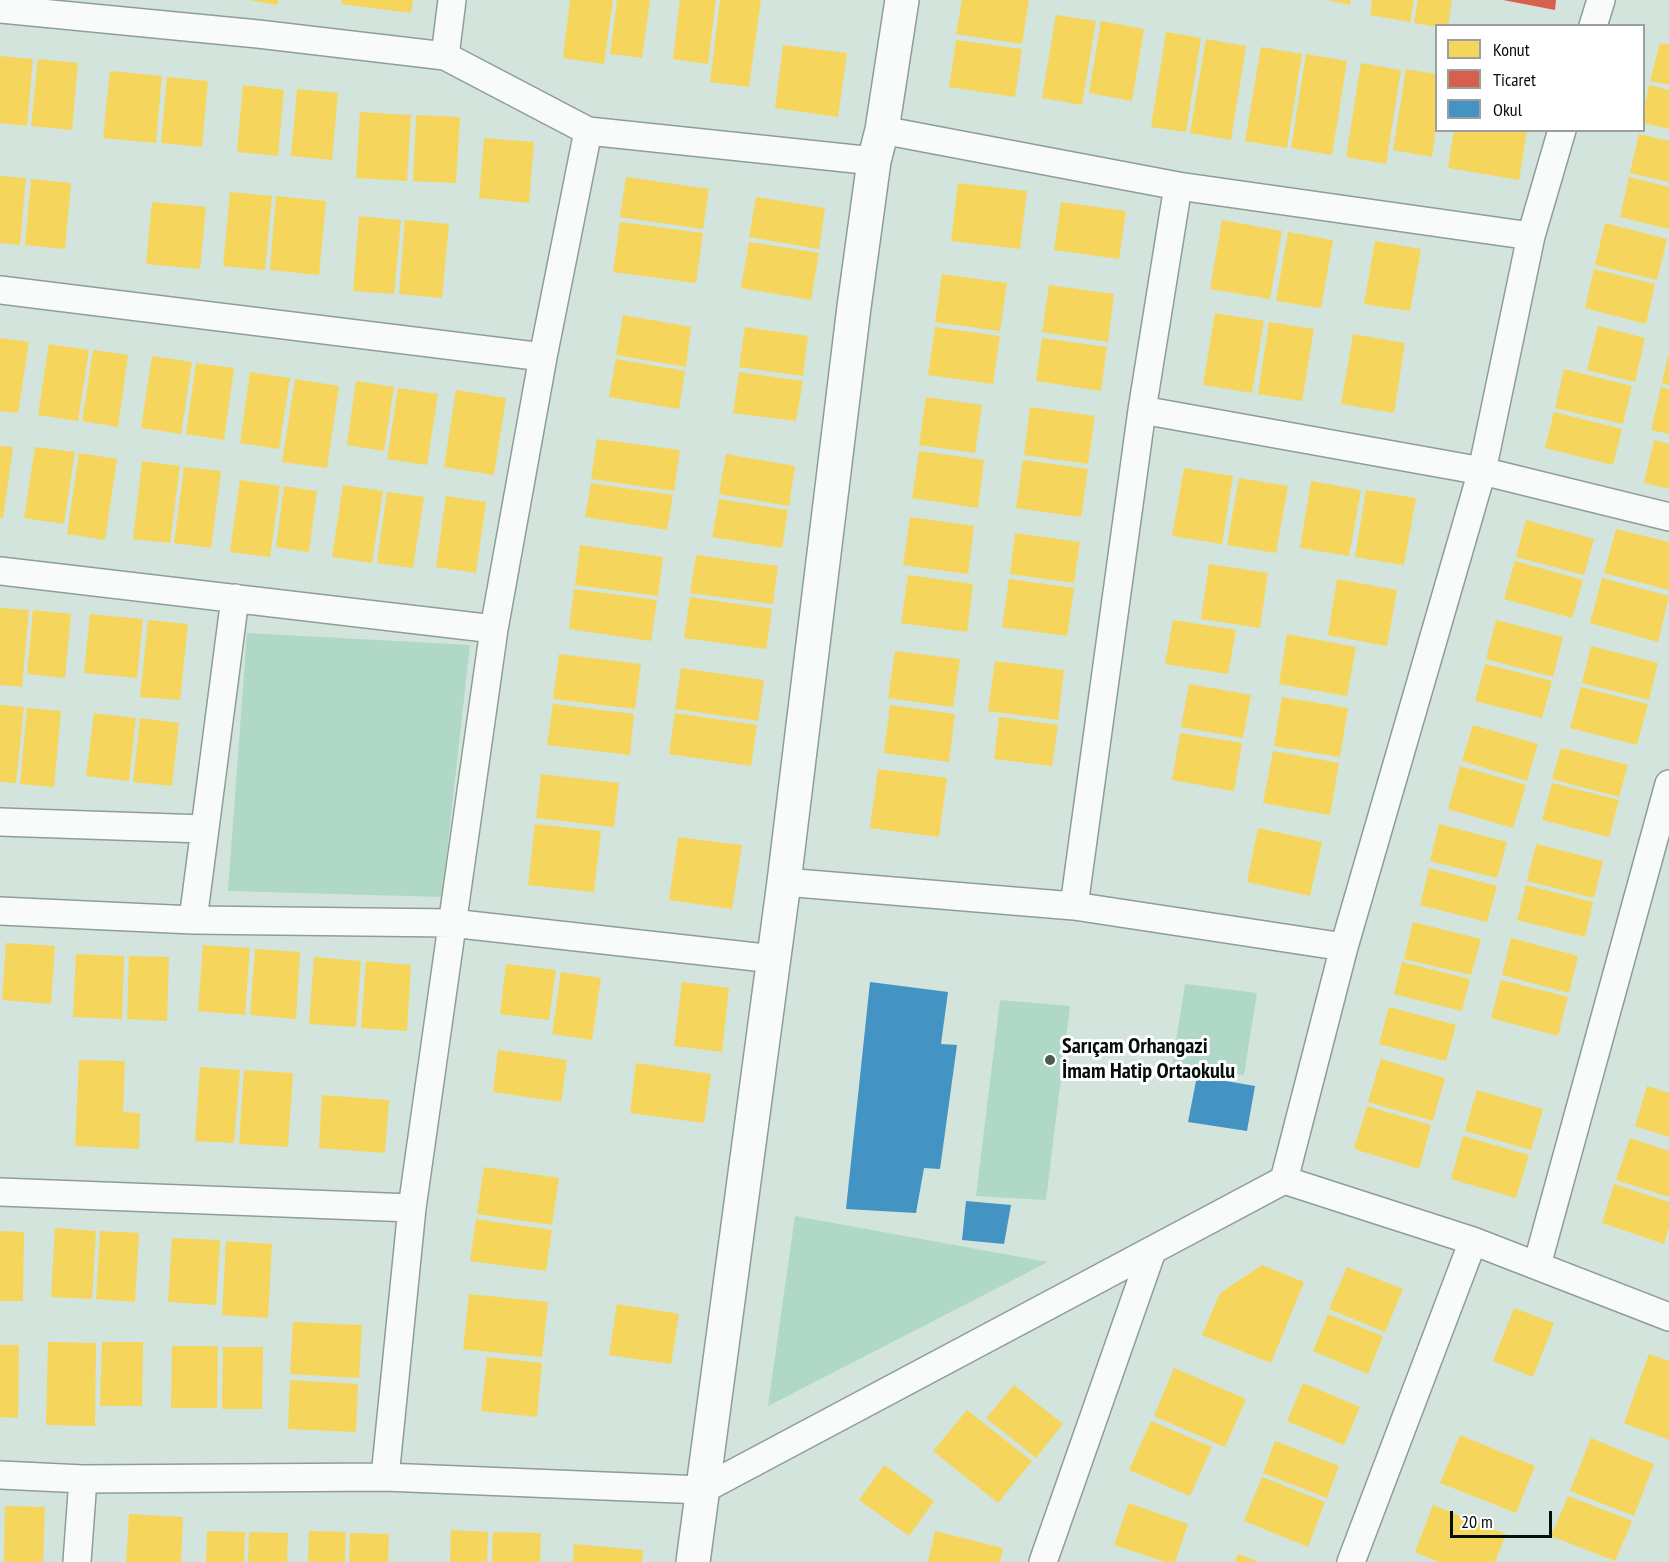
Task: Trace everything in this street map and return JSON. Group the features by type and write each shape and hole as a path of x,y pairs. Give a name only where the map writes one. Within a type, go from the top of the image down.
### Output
{"main road":[{"path":"693,1562 784,882 854,307 902,0"}],"street":[{"path":"445,56 452,0"},
{"path":"1594,24 1601,0"},
{"path":"0,9 258,34 445,56 588,131 878,145 1531,236"},
{"path":"385,1477 412,1208 494,629 543,357 588,131"},
{"path":"1284,1180 1344,947 1482,471 1531,236 1561,132"},
{"path":"1074,906 1142,410 1179,186"},
{"path":"0,290 543,357"},
{"path":"1142,410 1482,471 1669,517"},
{"path":"0,571 494,629"},
{"path":"193,920 235,598"},
{"path":"1537,1265 1669,784"},
{"path":"0,822 204,829"},
{"path":"784,882 1074,906 1344,947"},
{"path":"0,911 193,920 451,923 774,959"},
{"path":"0,1475 83,1479 385,1477 702,1490 1284,1180 1473,1241 1669,1317"},
{"path":"0,1192 412,1208"},
{"path":"1351,1562 1473,1241"},
{"path":"1043,1562 1152,1251"},
{"path":"77,1562 83,1479"}],"green space":[{"path":"247,633 470,645 442,897 228,891"},
{"path":"1185,984 1257,993 1244,1075 1172,1067"},
{"path":"1000,1000 1070,1006 1046,1200 976,1196"},
{"path":"795,1216 1048,1262 768,1406"}],"building: Konut":[{"path":"249,0 278,0 278,5"},
{"path":"342,0 413,0 411,13 341,4"},
{"path":"570,0 613,0 604,64 563,58"},
{"path":"617,0 650,0 642,58 610,54"},
{"path":"680,0 716,0 708,64 673,59"},
{"path":"720,0 761,0 749,87 710,82"},
{"path":"962,0 1029,0 1022,44 956,34"},
{"path":"1327,0 1351,0 1350,5"},
{"path":"1372,0 1414,0 1410,22 1370,15"},
{"path":"1418,0 1452,0 1448,24 1435,24 1435,27 1414,23"},
{"path":"1056,15 1096,21 1082,105 1042,98"},
{"path":"1101,21 1144,29 1132,101 1089,93"},
{"path":"1166,32 1201,38 1186,132 1151,127"},
{"path":"1206,39 1246,46 1231,140 1190,133"},
{"path":"956,40 1022,49 1015,97 949,87"},
{"path":"1660,43 1669,45 1669,85 1650,81"},
{"path":"783,45 847,53 838,117 775,108"},
{"path":"1261,47 1302,54 1287,148 1245,141"},
{"path":"1306,54 1347,61 1332,155 1291,148"},
{"path":"0,56 33,59 27,126 0,123"},
{"path":"38,59 78,63 72,130 31,126"},
{"path":"1361,63 1401,70 1386,164 1346,157"},
{"path":"1406,69 1435,74 1435,132 1432,157 1393,150"},
{"path":"110,71 162,76 156,143 103,138"},
{"path":"167,77 208,81 202,147 161,143"},
{"path":"243,85 284,90 278,156 237,152"},
{"path":"1649,85 1669,90 1669,129 1645,123 1645,105"},
{"path":"297,89 338,93 332,160 291,156"},
{"path":"360,112 411,115 407,181 356,178"},
{"path":"416,115 460,117 456,183 413,181"},
{"path":"1454,132 1527,132 1519,180 1448,168"},
{"path":"1639,134 1669,141 1669,182 1630,173"},
{"path":"484,138 534,142 529,203 479,198"},
{"path":"0,176 26,178 20,245 0,243"},
{"path":"626,177 709,189 703,229 620,217"},
{"path":"1629,177 1669,187 1669,229 1620,217"},
{"path":"31,179 71,183 65,249 25,245"},
{"path":"958,183 1027,191 1020,249 951,241"},
{"path":"230,192 272,196 265,270 223,266"},
{"path":"276,196 326,201 319,275 270,270"},
{"path":"756,197 825,208 819,249 749,237"},
{"path":"152,202 206,207 200,269 146,264"},
{"path":"1061,202 1126,211 1119,259 1054,250"},
{"path":"359,216 401,220 394,294 353,291"},
{"path":"405,220 449,224 442,298 399,294"},
{"path":"1222,220 1282,231 1270,299 1210,289"},
{"path":"620,222 703,233 696,283 613,272"},
{"path":"1605,223 1667,239 1657,280 1595,265"},
{"path":"1288,232 1333,240 1321,308 1276,301"},
{"path":"1375,241 1421,249 1410,311 1364,304"},
{"path":"749,242 819,253 811,300 741,288"},
{"path":"1594,269 1655,284 1646,324 1585,308"},
{"path":"942,274 1007,283 1000,331 935,322"},
{"path":"1049,285 1114,294 1108,342 1042,332"},
{"path":"1215,313 1264,321 1252,393 1203,385"},
{"path":"623,315 691,327 686,367 616,355"},
{"path":"1269,322 1314,329 1302,401 1258,394"},
{"path":"1598,326 1645,338 1635,382 1587,370"},
{"path":"745,327 808,336 803,376 739,367"},
{"path":"935,327 1000,336 993,384 928,375"},
{"path":"1353,334 1405,343 1394,413 1341,404"},
{"path":"0,338 29,342 18,413 0,411"},
{"path":"1042,338 1107,347 1101,391 1036,381"},
{"path":"49,344 89,350 78,421 38,415"},
{"path":"93,350 128,355 118,427 82,421"},
{"path":"152,356 192,362 181,434 141,428"},
{"path":"1669,357 1669,385 1662,383"},
{"path":"616,359 685,371 679,409 609,397"},
{"path":"196,363 234,368 224,440 186,434"},
{"path":"1564,369 1632,386 1623,424 1555,408"},
{"path":"250,372 290,378 279,449 240,443"},
{"path":"739,372 803,381 796,421 733,413"},
{"path":"295,379 339,386 327,468 282,462"},
{"path":"356,381 394,387 384,451 347,445"},
{"path":"1661,387 1669,389 1669,434 1651,430"},
{"path":"398,388 438,394 427,465 387,459"},
{"path":"456,390 506,398 494,475 444,467"},
{"path":"926,397 982,405 975,453 919,445"},
{"path":"1030,407 1095,416 1088,464 1024,455"},
{"path":"1554,412 1622,429 1613,465 1545,448"},
{"path":"597,439 680,450 674,491 591,479"},
{"path":"1654,440 1669,444 1669,489 1644,483"},
{"path":"0,446 13,447 3,518 0,518"},
{"path":"35,447 75,452 64,524 24,518"},
{"path":"919,451 984,460 978,508 912,498"},
{"path":"79,453 117,459 105,540 67,534"},
{"path":"726,454 795,466 789,506 719,494"},
{"path":"1023,460 1088,469 1081,517 1016,508"},
{"path":"142,461 180,466 170,543 133,539"},
{"path":"184,467 221,471 211,548 174,543"},
{"path":"1184,468 1233,476 1222,544 1172,536"},
{"path":"1239,478 1288,486 1276,553 1227,545"},
{"path":"240,480 280,486 270,557 230,552"},
{"path":"1311,481 1361,490 1349,556 1300,548"},
{"path":"591,483 673,495 667,530 585,517"},
{"path":"343,485 383,491 372,563 332,557"},
{"path":"284,486 317,491 309,552 276,547"},
{"path":"1366,490 1416,498 1404,565 1355,557"},
{"path":"387,492 424,497 413,568 377,563"},
{"path":"446,496 486,502 476,573 436,567"},
{"path":"719,499 788,510 782,548 712,537"},
{"path":"910,517 974,526 968,574 903,565"},
{"path":"1526,520 1594,539 1584,575 1516,557"},
{"path":"1616,529 1669,542 1669,590 1604,573"},
{"path":"1015,533 1080,542 1074,583 1010,574"},
{"path":"580,545 663,557 658,596 575,585"},
{"path":"696,555 778,566 773,604 690,593"},
{"path":"1515,561 1583,580 1572,618 1504,599"},
{"path":"1209,564 1268,573 1260,628 1201,619"},
{"path":"908,575 973,584 967,632 901,623"},
{"path":"1602,578 1669,596 1658,642 1590,623"},
{"path":"1009,579 1074,588 1067,636 1002,627"},
{"path":"1337,579 1397,590 1387,646 1328,635"},
{"path":"574,589 657,600 651,641 569,629"},
{"path":"690,597 772,609 766,649 684,638"},
{"path":"0,608 29,610 22,687 0,685"},
{"path":"33,610 71,614 65,678 27,674"},
{"path":"90,614 143,619 137,678 84,673"},
{"path":"148,620 188,624 180,700 140,697"},
{"path":"1173,620 1236,630 1228,674 1165,664"},
{"path":"1496,620 1563,637 1553,677 1486,659"},
{"path":"1287,634 1356,647 1347,696 1279,684"},
{"path":"1591,646 1658,663 1649,700 1582,683"},
{"path":"895,651 960,659 953,707 888,698"},
{"path":"559,654 641,664 635,709 553,699"},
{"path":"995,661 1064,670 1058,720 988,711"},
{"path":"1485,664 1552,681 1542,718 1475,701"},
{"path":"681,668 764,680 758,721 675,709"},
{"path":"1189,684 1251,695 1243,738 1181,727"},
{"path":"1581,687 1648,704 1637,745 1570,728"},
{"path":"1282,697 1348,708 1340,757 1274,746"},
{"path":"553,704 634,714 630,755 547,745"},
{"path":"0,705 24,707 16,783 0,782"},
{"path":"890,705 955,714 949,762 884,753"},
{"path":"27,708 61,711 54,787 20,784"},
{"path":"94,713 136,718 129,781 86,776"},
{"path":"675,713 757,725 751,766 669,754"},
{"path":"999,717 1058,725 1052,766 994,759"},
{"path":"140,718 179,723 172,786 133,782"},
{"path":"1473,725 1538,744 1527,781 1462,761"},
{"path":"1180,733 1242,743 1234,791 1172,780"},
{"path":"1561,748 1628,765 1619,797 1552,779"},
{"path":"1273,751 1339,763 1330,815 1263,803"},
{"path":"1460,766 1526,785 1513,828 1448,809"},
{"path":"878,769 947,778 939,837 870,828"},
{"path":"541,774 619,783 614,827 536,818"},
{"path":"1552,783 1619,800 1609,837 1542,820"},
{"path":"535,824 601,831 594,892 528,885"},
{"path":"1439,824 1507,842 1497,878 1430,861"},
{"path":"1258,828 1322,842 1310,896 1247,882"},
{"path":"678,837 742,845 732,909 669,900"},
{"path":"1536,844 1603,861 1594,898 1527,881"},
{"path":"1429,868 1497,886 1487,922 1420,905"},
{"path":"1526,885 1593,902 1585,937 1517,920"},
{"path":"1413,922 1481,939 1471,975 1404,959"},
{"path":"1511,938 1578,956 1569,993 1502,975"},
{"path":"6,943 55,946 51,1004 2,1000"},
{"path":"203,945 250,948 245,1015 198,1011"},
{"path":"255,949 300,952 296,1019 250,1015"},
{"path":"76,954 124,956 122,1019 73,1017"},
{"path":"129,956 169,957 167,1021 127,1019"},
{"path":"314,957 361,961 356,1027 309,1024"},
{"path":"366,961 411,965 407,1031 361,1028"},
{"path":"1402,962 1470,979 1462,1011 1394,994"},
{"path":"506,964 556,970 549,1020 500,1014"},
{"path":"561,972 601,978 592,1040 552,1034"},
{"path":"1501,980 1568,997 1558,1036 1491,1018"},
{"path":"682,982 729,988 722,1052 674,1046"},
{"path":"1389,1007 1456,1025 1446,1061 1379,1044"},
{"path":"498,1050 567,1060 561,1102 493,1092"},
{"path":"1381,1059 1445,1078 1433,1121 1368,1102"},
{"path":"79,1060 125,1061 123,1112 140,1113 139,1149 75,1146"},
{"path":"636,1063 711,1074 704,1123 630,1113"},
{"path":"200,1067 240,1070 234,1143 195,1141"},
{"path":"244,1070 293,1073 288,1147 239,1144"},
{"path":"1647,1086 1669,1093 1669,1137 1635,1126"},
{"path":"1477,1090 1543,1109 1531,1150 1465,1131"},
{"path":"322,1095 389,1100 385,1153 319,1148"},
{"path":"1367,1106 1431,1125 1419,1169 1354,1149"},
{"path":"1463,1136 1529,1155 1516,1198 1451,1179"},
{"path":"1630,1138 1669,1151 1669,1197 1616,1180"},
{"path":"484,1167 559,1178 552,1225 477,1214"},
{"path":"1614,1184 1669,1202 1669,1227 1664,1244 1602,1223"},
{"path":"476,1219 552,1230 546,1271 470,1261"},
{"path":"55,1228 96,1231 92,1299 51,1297"},
{"path":"0,1231 24,1232 23,1301 0,1301"},
{"path":"100,1231 139,1233 135,1302 96,1299"},
{"path":"172,1238 220,1240 216,1305 168,1302"},
{"path":"226,1241 272,1244 268,1318 222,1315"},
{"path":"1262,1265 1304,1282 1271,1363 1202,1335 1220,1293"},
{"path":"1347,1267 1403,1289 1385,1332 1329,1309"},
{"path":"469,1294 548,1302 542,1357 463,1349"},
{"path":"617,1304 679,1314 671,1364 609,1355"},
{"path":"1514,1308 1554,1323 1533,1377 1493,1361"},
{"path":"1328,1314 1383,1336 1368,1374 1313,1351"},
{"path":"293,1322 362,1325 359,1378 290,1374"},
{"path":"48,1342 96,1343 95,1426 46,1425"},
{"path":"102,1342 143,1342 142,1406 100,1406"},
{"path":"0,1345 19,1345 18,1418 0,1417"},
{"path":"172,1346 218,1346 217,1408 171,1408"},
{"path":"223,1347 263,1347 262,1409 222,1409"},
{"path":"1649,1354 1669,1361 1669,1440 1624,1423"},
{"path":"487,1357 542,1363 537,1417 481,1411"},
{"path":"1174,1368 1246,1399 1225,1447 1154,1416"},
{"path":"290,1380 358,1384 356,1432 288,1429"},
{"path":"1303,1383 1360,1407 1344,1445 1287,1421"},
{"path":"1014,1385 1063,1424 1036,1458 986,1418"},
{"path":"967,1410 1032,1461 998,1503 933,1451"},
{"path":"1151,1421 1212,1447 1190,1496 1129,1470"},
{"path":"1460,1435 1535,1466 1516,1513 1440,1483"},
{"path":"1591,1438 1654,1464 1634,1516 1570,1491"},
{"path":"1275,1441 1339,1466 1327,1498 1263,1473"},
{"path":"884,1465 934,1501 909,1536 859,1500"},
{"path":"1262,1477 1325,1502 1308,1547 1244,1521"},
{"path":"1568,1496 1632,1521 1615,1561 1551,1536"},
{"path":"1129,1503 1188,1524 1175,1562 1165,1562 1114,1545"},
{"path":"1433,1505 1506,1534 1495,1562 1439,1562 1415,1552"},
{"path":"5,1506 45,1507 43,1562 4,1562"},
{"path":"129,1514 183,1517 181,1562 126,1562"},
{"path":"451,1530 488,1532 487,1562 450,1562"},
{"path":"207,1531 245,1532 244,1562 206,1562"},
{"path":"309,1531 346,1532 345,1562 308,1562"},
{"path":"935,1531 1003,1548 1000,1562 928,1562"},
{"path":"249,1532 288,1533 287,1562 248,1562"},
{"path":"493,1532 541,1533 540,1562 492,1562"},
{"path":"350,1533 389,1534 388,1562 349,1562"},
{"path":"574,1544 643,1550 642,1562 573,1562"},
{"path":"1238,1554 1259,1562 1235,1562"}],"building: Ticaret":[{"path":"1503,0 1556,0 1555,10"}],"building: Okul":[{"path":"870,982 948,992 941,1044 957,1045 940,1169 924,1168 916,1213 846,1209"},
{"path":"1197,1076 1255,1086 1247,1131 1188,1122"},
{"path":"966,1201 1011,1205 1004,1244 962,1240"}],"place":[{"name":"Sarıçam Orhangazi İmam Hatip Ortaokulu","path":"1050,1060"}]}
